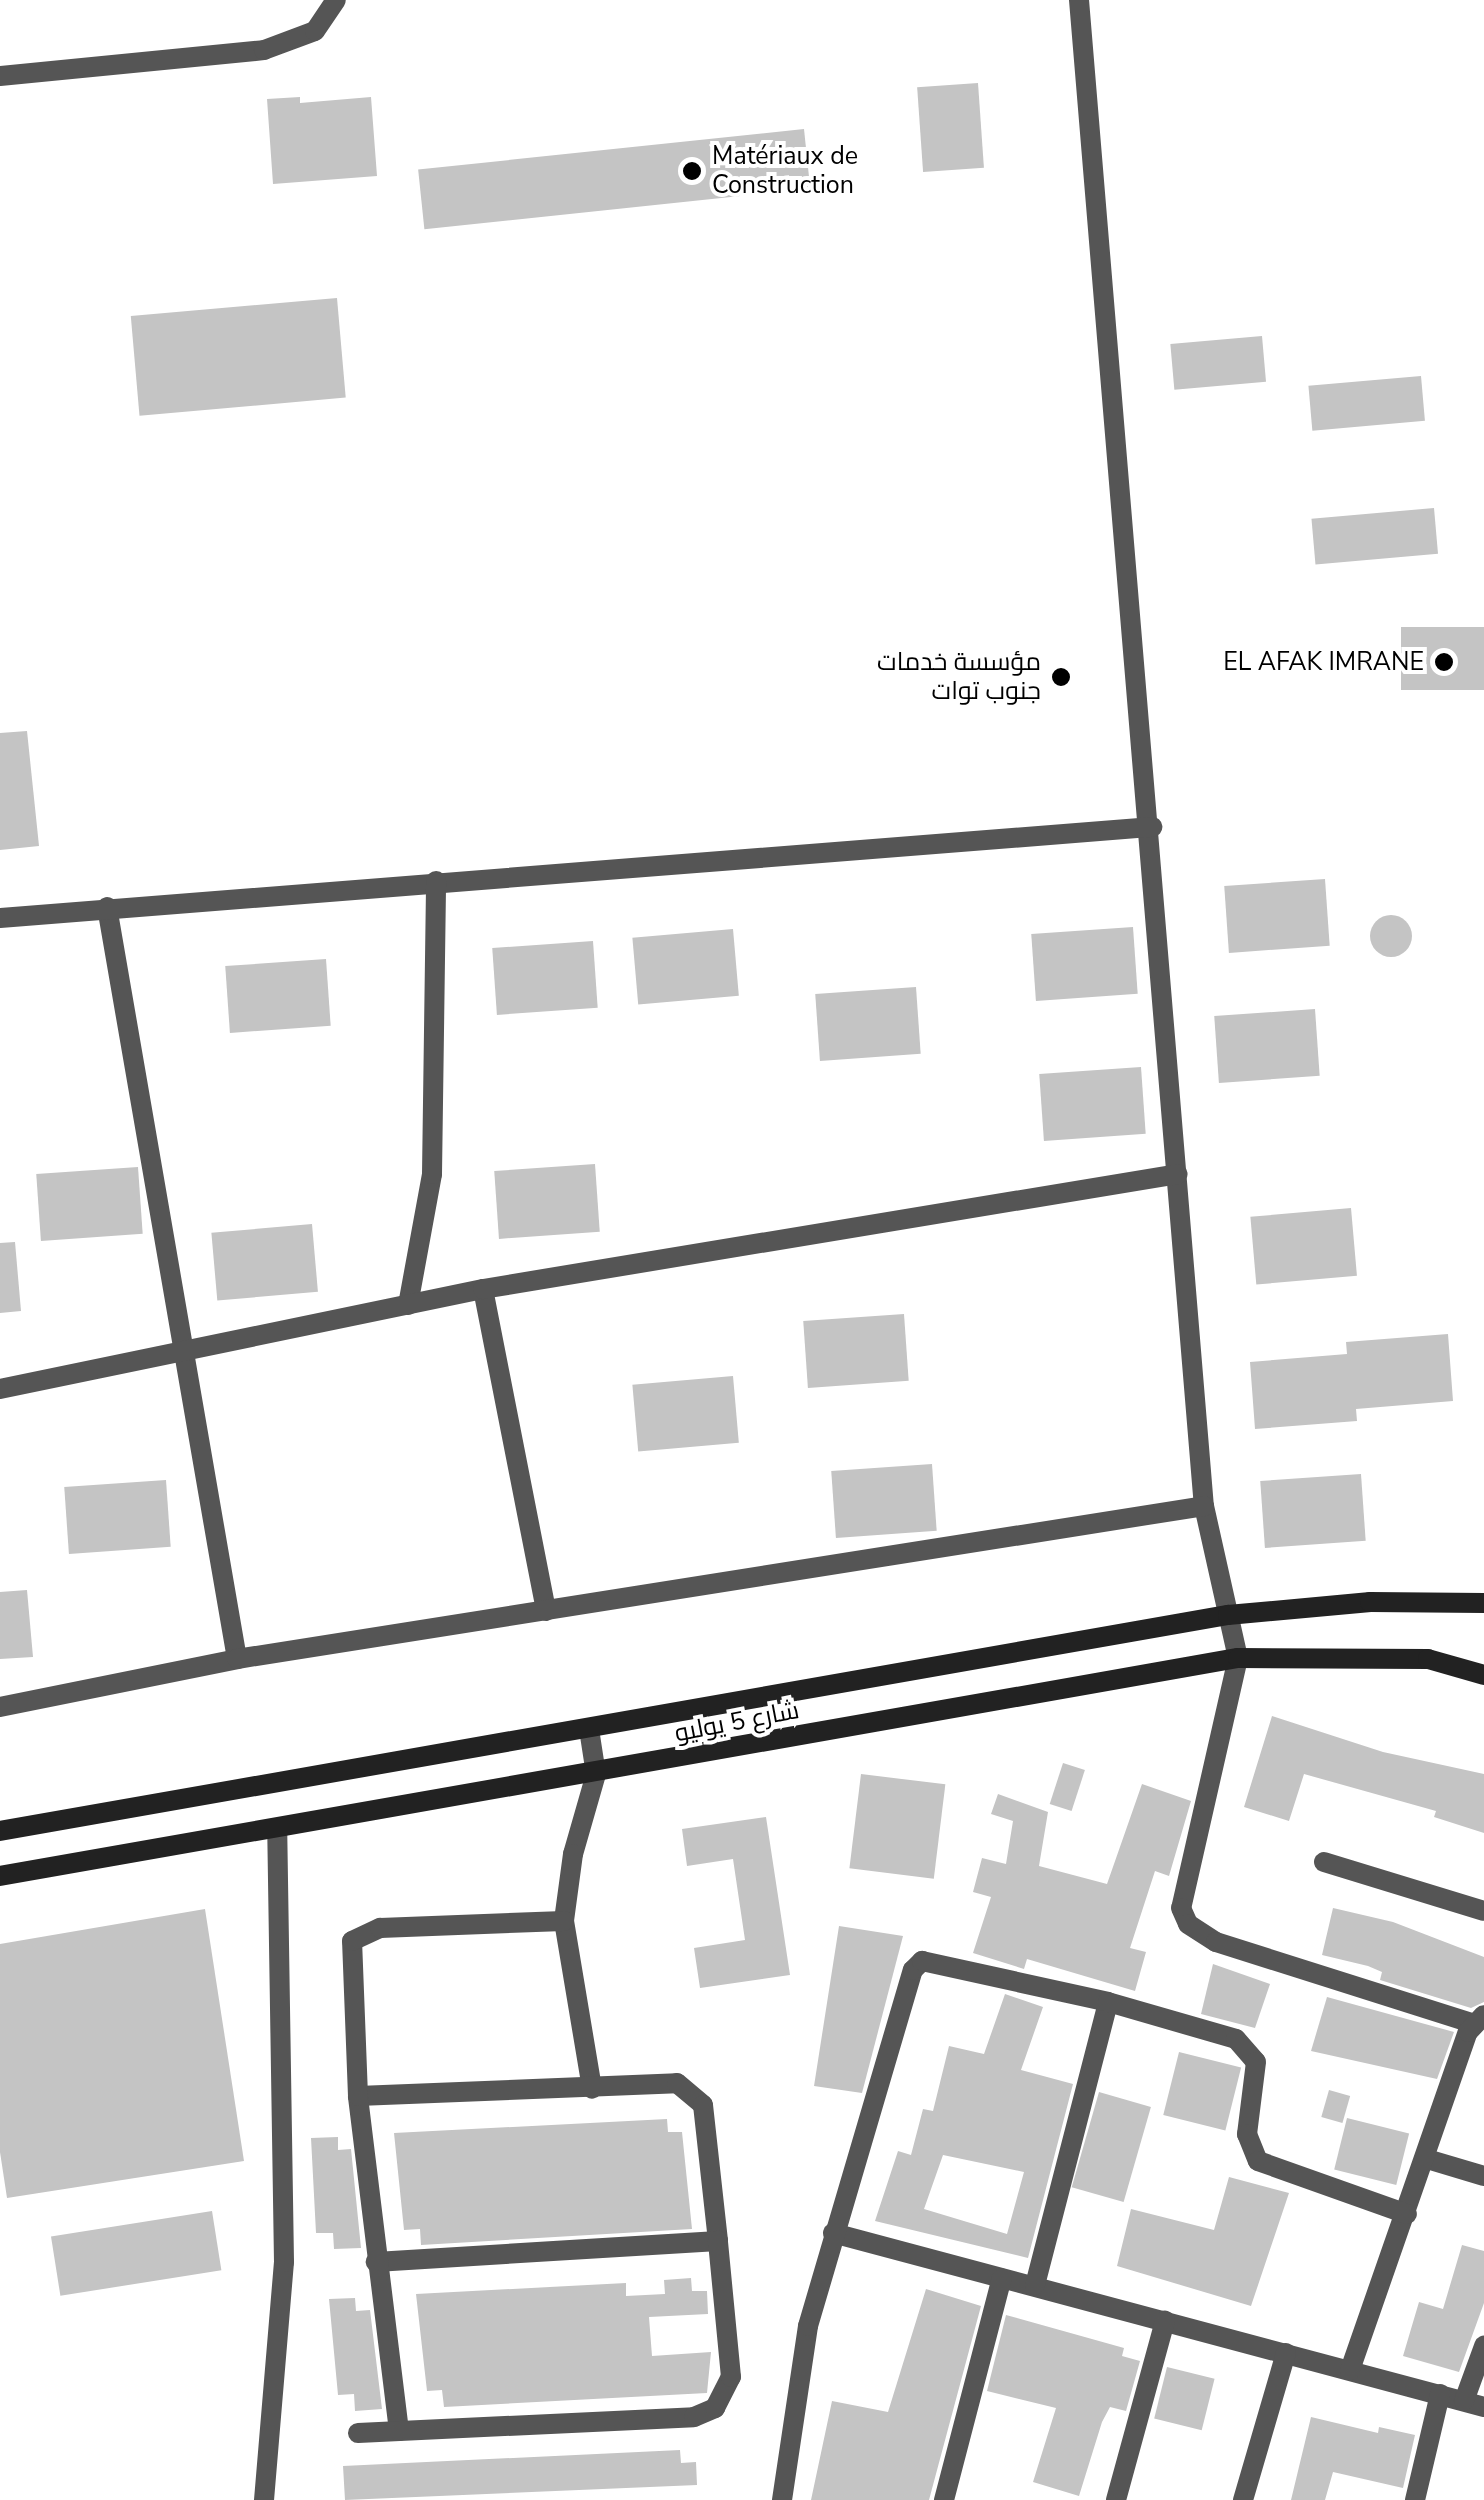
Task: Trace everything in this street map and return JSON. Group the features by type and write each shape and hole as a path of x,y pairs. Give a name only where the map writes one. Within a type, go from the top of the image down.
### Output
{"main road":[{"name":"شارع 5 يوليو","path":"0,1831 1228,1615 1370,1602 1484,1603"},
{"name":"شارع 5 يوليو","path":"0,1876 1238,1658 1415,1658 1484,1675"}],"street":[{"path":"0,76 264,50 315,31 336,0"},
{"path":"1079,0 1152,828 1204,1506 1238,1658 1182,1885 1188,1924 1216,1942 1478,2019 1350,2370"},
{"path":"0,918 1152,828"},
{"path":"408,1305 432,1174 436,881"},
{"path":"107,908 188,1353 237,1659"},
{"path":"0,1389 483,1289 1178,1174"},
{"path":"483,1289 546,1610"},
{"path":"0,1707 237,1659 1204,1506"},
{"path":"590,1729 596,1774 573,1854 564,1921 592,2088"},
{"path":"264,2500 284,2262 277,1828"},
{"path":"1324,1862 1484,1911"},
{"path":"399,2431 358,2096 352,1941 380,1928 564,1921"},
{"path":"782,2500 801,2360 833,2232 917,1963 928,1960 1214,2030 1249,2048 1256,2062 1248,2134 1258,2161 1407,2214"},
{"path":"1035,2285 1108,2002"},
{"path":"358,2096 677,2083 698,2095 732,2377 716,2408 694,2417 358,2433"},
{"path":"1426,2159 1484,2176"},
{"path":"833,2232 1474,2404 1484,2346"},
{"path":"376,2262 718,2241"},
{"path":"944,2500 1002,2278"},
{"path":"1116,2500 1165,2321"},
{"path":"1244,2500 1286,2353"},
{"path":"1415,2500 1440,2394"}],"building":[{"path":"978,83 984,168 923,172 917,87"},
{"path":"300,97 300,103 371,97 377,176 273,184 267,99"},
{"path":"804,129 810,189 424,229 418,170"},
{"path":"337,298 346,398 140,416 131,316"},
{"path":"1262,336 1266,382 1174,390 1170,344"},
{"path":"1421,376 1425,421 1312,431 1308,386"},
{"path":"1434,508 1438,554 1315,565 1311,519"},
{"name":"EL AFAK IMRANE","path":"1401,627 1484,627 1484,690 1401,690"},
{"path":"27,731 39,846 0,850 0,733"},
{"path":"1325,879 1330,946 1229,953 1224,886"},
{"path":"1391,915 1406,921 1412,936 1406,951 1391,957 1376,951 1370,936 1376,921"},
{"path":"1133,927 1138,994 1036,1001 1031,934"},
{"path":"733,929 739,996 638,1005 632,938"},
{"path":"593,941 598,1008 497,1015 492,948"},
{"path":"326,959 331,1026 230,1033 225,966"},
{"path":"916,987 921,1054 820,1061 815,994"},
{"path":"1315,1009 1320,1076 1219,1083 1214,1016"},
{"path":"1141,1067 1146,1134 1044,1141 1039,1074"},
{"path":"595,1164 600,1232 499,1239 494,1171"},
{"path":"138,1167 143,1234 41,1241 36,1174"},
{"path":"1351,1208 1357,1276 1256,1285 1250,1217"},
{"path":"312,1224 318,1292 217,1301 211,1233"},
{"path":"15,1242 21,1311 0,1313 0,1243"},
{"path":"904,1314 909,1381 808,1388 803,1321"},
{"path":"1448,1334 1453,1401 1356,1409 1357,1421 1255,1429 1250,1362 1347,1354 1346,1342"},
{"path":"733,1376 739,1443 638,1452 632,1385"},
{"path":"932,1464 937,1531 836,1538 831,1471"},
{"path":"1361,1474 1366,1541 1265,1548 1260,1481"},
{"path":"166,1480 171,1547 69,1554 64,1487"},
{"path":"27,1590 33,1657 0,1659 0,1592"},
{"path":"1272,1716 1383,1752 1484,1774 1484,1833 1434,1817 1436,1811 1304,1774 1289,1821 1244,1807"},
{"path":"1063,1763 1085,1770 1072,1811 1050,1804"},
{"path":"861,1774 945,1784 934,1879 849,1868"},
{"path":"1142,1784 1191,1801 1169,1876 1155,1871 1130,1948 1146,1952 1135,1991 1027,1959 1024,1969 973,1953 991,1897 973,1892 982,1858 1006,1864 1013,1821 991,1814 998,1794 1048,1812 1039,1866 1107,1884"},
{"path":"766,1817 790,1975 700,1988 694,1948 745,1940 733,1859 687,1866 682,1829"},
{"path":"1333,1908 1393,1922 1484,1957 1484,2002 1471,2008 1380,1980 1382,1972 1368,1966 1322,1955"},
{"path":"205,1909 244,2161 7,2198 0,2152 0,1944"},
{"path":"839,1926 903,1936 862,2093 814,2086"},
{"path":"1213,1964 1270,1984 1255,2028 1201,2014"},
{"path":"1005,1994 1043,2007 1021,2070 1073,2084 1028,2258 875,2221 898,2151 911,2155 923,2109 933,2111 949,2046 984,2054","holes":["943,2155 1024,2172 1007,2234 924,2209"]},
{"path":"1327,1997 1454,2032 1437,2079 1311,2051"},
{"path":"1179,2052 1241,2067 1225,2131 1163,2115"},
{"path":"1329,2090 1350,2096 1342,2123 1321,2117"},
{"path":"1099,2092 1151,2107 1124,2202 1072,2187"},
{"path":"1347,2118 1409,2133 1396,2185 1334,2169"},
{"path":"667,2119 668,2132 682,2132 692,2229 421,2245 420,2229 404,2230 394,2133"},
{"path":"338,2137 338,2150 351,2149 361,2248 334,2249 333,2233 316,2233 311,2138"},
{"path":"1229,2177 1289,2193 1251,2306 1117,2266 1131,2209 1214,2230"},
{"path":"212,2211 221,2270 60,2296 51,2236"},
{"path":"1462,2245 1484,2251 1484,2303 1459,2372 1403,2356 1419,2302 1443,2309"},
{"path":"691,2278 692,2291 707,2291 708,2314 649,2317 652,2356 711,2352 707,2393 444,2407 442,2390 427,2391 416,2294 626,2283 626,2296 665,2294 664,2280"},
{"path":"926,2289 981,2306 929,2500 811,2500 832,2401 888,2412"},
{"path":"355,2298 356,2311 370,2310 382,2409 355,2411 354,2394 338,2395 329,2299"},
{"path":"1006,2315 1124,2348 1122,2356 1140,2361 1126,2411 1110,2407 1102,2422 1079,2496 1033,2482 1056,2408 987,2391"},
{"path":"1167,2367 1215,2379 1202,2430 1154,2418"},
{"path":"1311,2417 1378,2433 1379,2427 1415,2435 1403,2488 1333,2472 1325,2500 1291,2500"},
{"path":"680,2450 681,2463 696,2462 697,2485 345,2500 343,2466"}],"place":[{"name":"Matériaux de Construction","path":"692,171"},
{"name":"EL AFAK IMRANE","path":"1444,662"},
{"name":"مؤسسة خدمات جنوب توات","path":"1061,677"}]}
